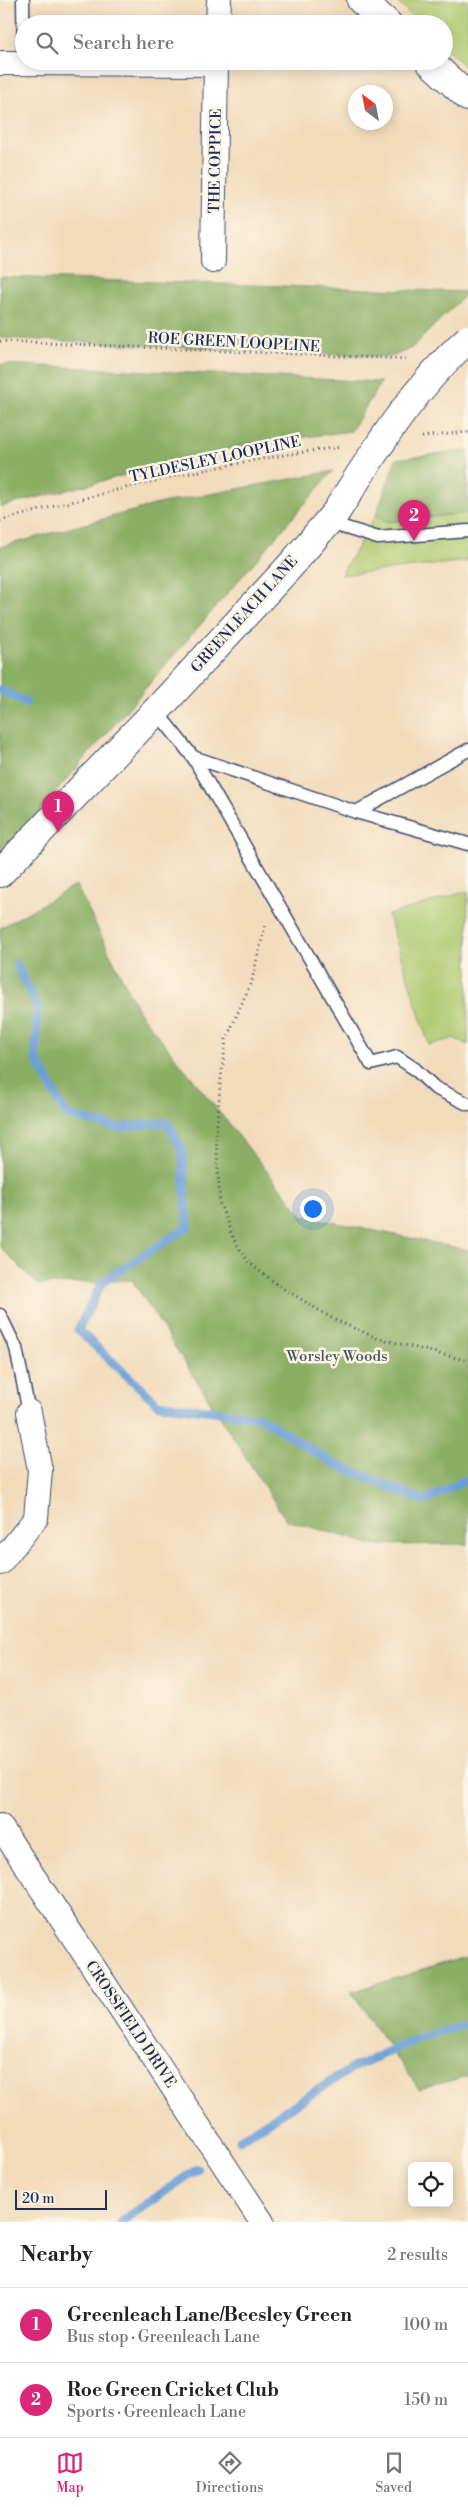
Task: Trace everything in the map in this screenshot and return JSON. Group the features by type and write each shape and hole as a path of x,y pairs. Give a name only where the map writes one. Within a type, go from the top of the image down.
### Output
{"street":[{"path":"218,15 219,0"},
{"path":"361,0 378,15"},
{"path":"0,63 15,63"},
{"name":"THE COPPICE","path":"213,262 216,70"},
{"path":"439,70 468,97"},
{"name":"GREENLEACH LANE","path":"0,873 156,711 332,517 409,401 450,355 468,339"},
{"path":"0,1563 36,1518 40,1470 29,1412"},
{"name":"CROSSFIELD DRIVE","path":"0,1826 262,2222"}],"lane":[{"path":"23,0 23,15"},
{"path":"332,517 378,538 468,531"},
{"path":"156,711 193,757 372,1064 397,1057 416,1069 435,1088 468,1104"},
{"path":"356,812 468,750"},
{"path":"193,757 356,812 468,844"},
{"path":"0,1315 16,1348 29,1412"}],"path":[{"name":"ROE GREEN LOOPLINE","path":"0,341 410,360"},
{"path":"420,438 468,432"},
{"name":"TYLDESLEY LOOPLINE","path":"0,521 74,500 274,455 342,447"},
{"path":"273,892 252,980 226,1040 220,1086 216,1137 220,1204 234,1240 249,1263 255,1268 280,1287 335,1320 377,1338 468,1361"}],"green space":[{"path":"395,0 468,0 468,70 453,56 453,15 411,15"},
{"path":"0,277 468,292 412,348 391,357 0,338"},
{"path":"0,364 381,382 351,431 244,445 0,507"},
{"path":"468,450 468,513 384,522 376,515 396,459"},
{"path":"333,471 0,857 0,547 162,503"},
{"path":"468,513 468,561 341,575 376,515 385,522"},
{"name":"Worsley Woods","path":"76,885 139,1012 303,1216 468,1250 468,1544 374,1545 286,1520 132,1280 38,1285 0,1247 0,928"},
{"path":"468,891 468,1045 454,1038 429,1045 388,915"},
{"path":"468,1956 468,2076 419,2089 351,1992"}],"waterway":[{"path":"0,690 26,702"},
{"path":"16,964 37,1005 36,1058 66,1115 118,1128 167,1122 182,1150 188,1227 102,1282 78,1330 158,1404 260,1417 333,1463 424,1501 468,1479"},
{"path":"239,2140 354,2067 421,2037 468,2023"},
{"path":"121,2222 197,2169"}],"place":[{"name":"Roe Green Cricket Club","path":"414,541"},
{"name":"Greenleach Lane/Beesley Green","path":"58,832"}]}
